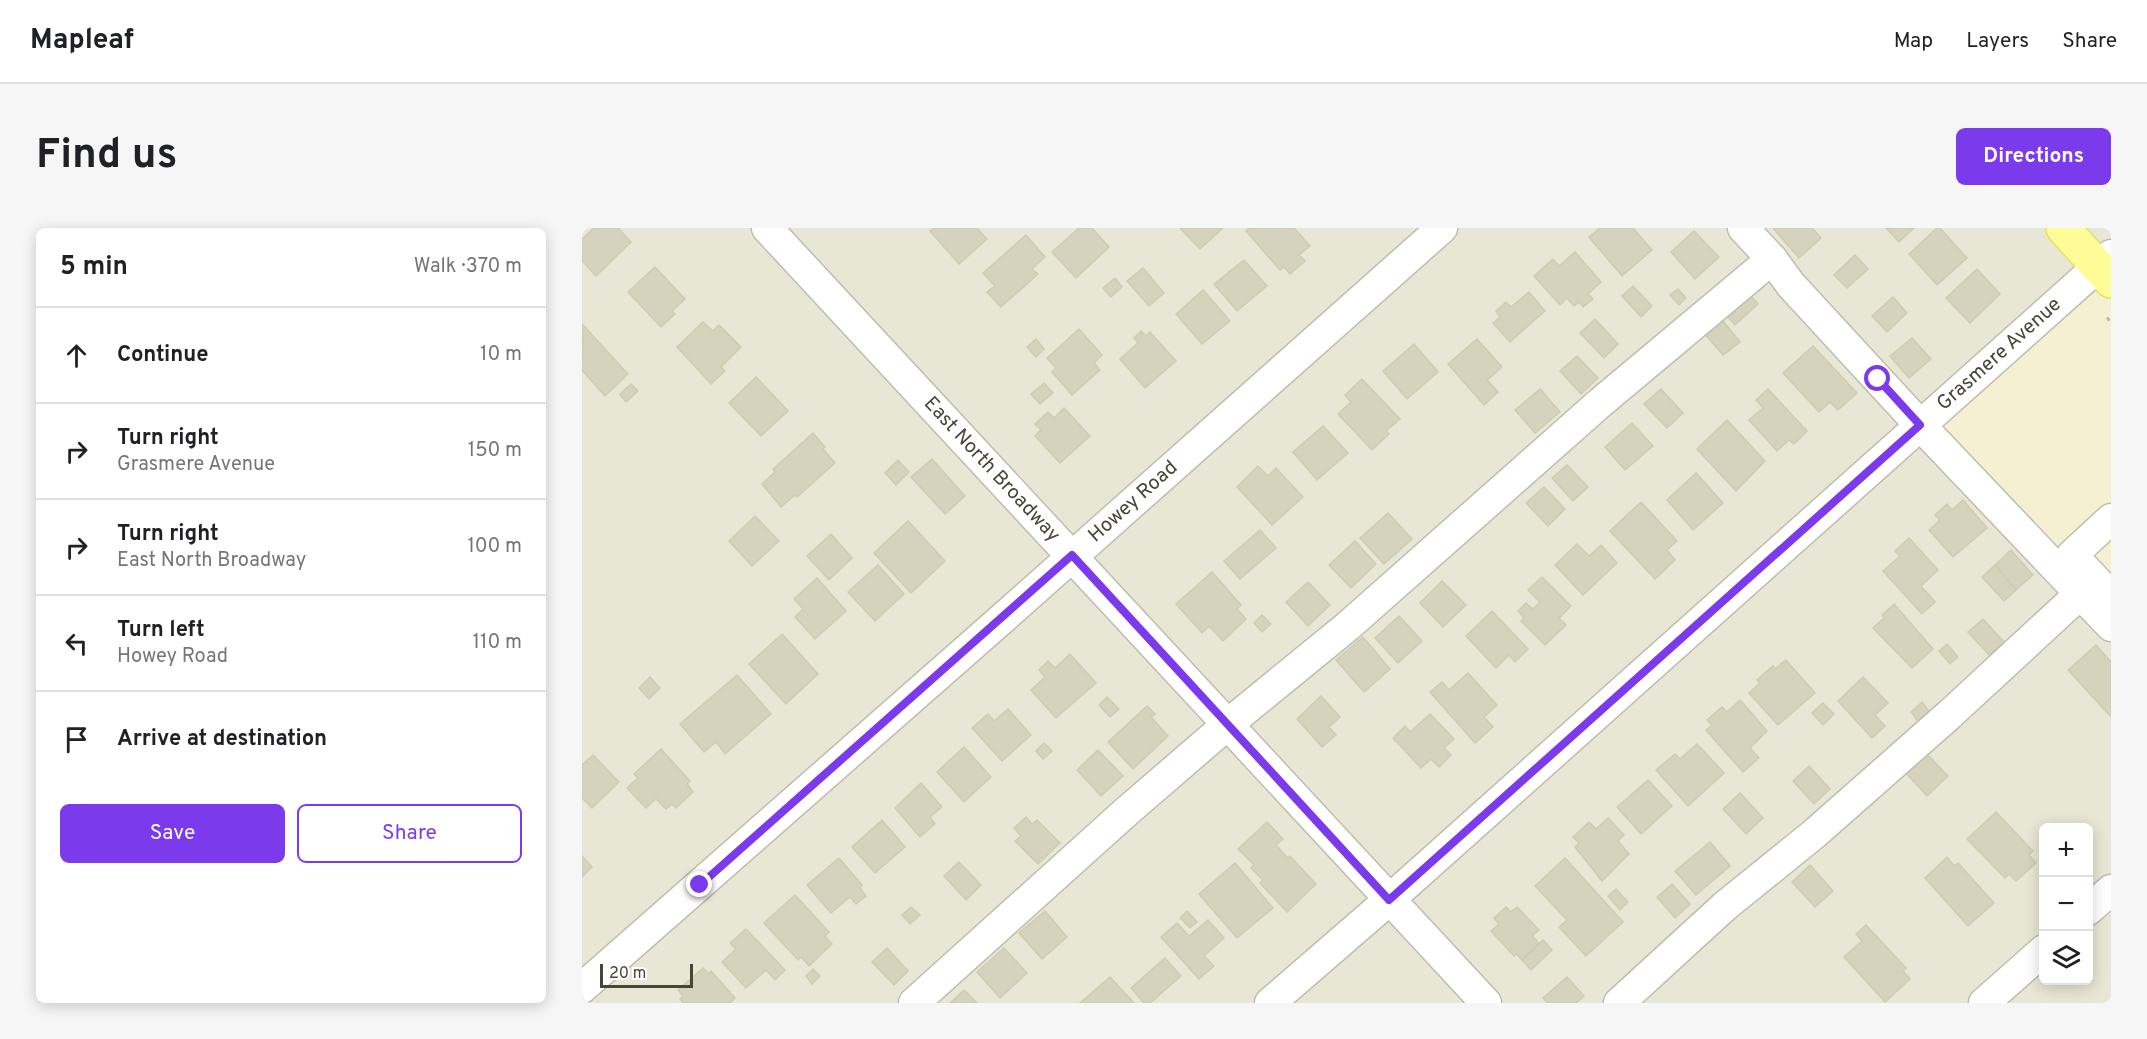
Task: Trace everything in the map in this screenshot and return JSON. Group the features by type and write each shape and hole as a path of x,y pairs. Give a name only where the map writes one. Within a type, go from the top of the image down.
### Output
{"main road":[{"path":"2063,228 2107,267"}],"street":[{"name":"East North Broadway","path":"767,228 1486,1003"},
{"name":"Howey Road","path":"582,988 1442,228"},
{"path":"1743,228 1772,259 1791,285 1920,425 2111,626"},
{"path":"914,1003 1126,812 1347,626 1600,403 1772,259"},
{"name":"Grasmere Avenue","path":"1270,1003 1389,900 1920,425 2107,267"},
{"path":"2111,519 2072,555 2111,596"},
{"path":"1619,1003 1725,906 1814,834 1940,723 2080,594"},
{"path":"2093,906 2111,890"},
{"path":"1984,1003 2039,954"}],"shaded area":[{"path":"582,228 2111,228 2111,1003 582,1003"},
{"path":"2097,262 2111,278 2111,629 1922,419"}],"building":[{"path":"594,228 618,228 631,242 596,276 582,261 582,239"},
{"path":"934,228 977,228 987,239 959,264 930,231"},
{"path":"1079,228 1092,228 1109,247 1076,278 1052,252"},
{"path":"1180,228 1223,228 1200,249"},
{"path":"1249,228 1294,228 1310,246 1299,255 1305,261 1290,274 1284,267 1280,270 1246,231"},
{"path":"1600,228 1633,228 1652,250 1622,276 1589,237"},
{"path":"1773,228 1812,228 1821,238 1799,258"},
{"path":"1886,228 1914,228 1899,242"},
{"path":"1937,228 1940,228 1967,258 1937,285 1909,254"},
{"path":"1694,231 1719,257 1695,279 1671,252"},
{"path":"1026,235 1045,257 1032,269 1038,274 1001,307 987,292 995,286 983,273"},
{"path":"1575,252 1601,282 1588,294 1593,299 1583,307 1579,302 1574,306 1567,298 1560,305 1534,276 1553,259 1559,266"},
{"path":"1855,255 1868,269 1847,288 1834,275"},
{"path":"1244,260 1267,286 1237,311 1214,284"},
{"path":"655,267 685,299 672,311 675,314 661,327 628,292"},
{"path":"1143,268 1164,293 1149,306 1127,281"},
{"path":"1977,269 2000,294 1970,323 1946,298"},
{"path":"1115,278 1122,287 1111,297 1103,288"},
{"path":"1633,286 1652,306 1641,317 1622,296"},
{"path":"1743,287 1758,304 1735,325 1720,308"},
{"path":"1678,289 1686,298 1679,305 1670,295"},
{"path":"1203,290 1230,321 1202,344 1176,314"},
{"path":"1529,292 1545,311 1510,342 1493,323 1500,317 1496,311 1506,302 1511,307"},
{"path":"1893,297 1907,313 1887,332 1872,316"},
{"path":"1719,316 1740,342 1723,355 1702,331"},
{"path":"1595,319 1618,344 1604,358 1580,333"},
{"path":"703,322 713,331 719,325 741,347 721,367 725,371 711,384 677,347"},
{"path":"583,325 628,374 605,396 582,370"},
{"path":"1079,329 1102,355 1094,363 1100,370 1072,395 1052,372 1056,368 1047,358"},
{"path":"1141,331 1146,336 1150,332 1176,361 1145,388 1120,359 1138,343 1134,338"},
{"path":"1912,338 1931,359 1909,378 1890,356"},
{"path":"1036,339 1044,349 1036,357 1027,347"},
{"path":"1477,339 1502,367 1487,380 1498,392 1484,405 1448,364"},
{"path":"1414,344 1438,372 1407,399 1383,371"},
{"path":"1813,346 1857,393 1838,410 1830,402 1819,412 1783,373"},
{"path":"1577,356 1598,378 1581,394 1560,371"},
{"path":"756,377 788,411 761,436 729,403"},
{"path":"1362,379 1400,419 1386,431 1389,434 1372,450 1338,414 1351,402 1345,395"},
{"path":"1044,383 1053,393 1040,404 1031,394"},
{"path":"631,384 638,391 626,402 620,394"},
{"path":"1540,389 1560,412 1535,433 1515,410"},
{"path":"1661,389 1683,413 1667,428 1644,404"},
{"path":"1768,389 1807,431 1794,444 1789,440 1777,451 1749,420 1763,408 1756,400"},
{"path":"1064,408 1090,436 1060,463 1035,436 1041,430 1035,424 1048,412 1054,418"},
{"path":"1727,420 1765,461 1736,491 1697,449"},
{"path":"1632,423 1653,446 1625,470 1605,447"},
{"path":"1323,426 1348,453 1317,480 1293,452"},
{"path":"813,433 835,463 797,497 795,495 781,507 762,484 775,472 773,469"},
{"path":"932,459 965,496 945,514 911,477"},
{"path":"898,460 909,472 896,485 885,473"},
{"path":"1567,465 1588,487 1573,501 1552,478"},
{"path":"1258,466 1268,476 1276,468 1303,497 1272,525 1237,487"},
{"path":"1696,473 1723,503 1693,530 1667,500"},
{"path":"1544,487 1565,509 1548,526 1526,503"},
{"path":"1963,500 1987,528 1953,557 1929,530 1940,520 1935,515 1947,504 1952,510"},
{"path":"1641,502 1677,541 1667,550 1675,560 1655,579 1610,531"},
{"path":"1388,513 1412,539 1384,564 1360,538"},
{"path":"755,516 779,541 752,566 729,541"},
{"path":"908,521 945,561 911,593 874,553"},
{"path":"1260,530 1276,548 1240,579 1224,561"},
{"path":"831,534 852,558 829,580 807,556"},
{"path":"1909,538 1938,570 1921,586 1935,602 1922,614 1883,571 1900,556 1895,551"},
{"path":"1355,541 1376,564 1351,588 1329,565"},
{"path":"1577,544 1589,556 1601,545 1617,563 1583,595 1555,565"},
{"path":"2011,550 2033,575 2016,590 1995,565"},
{"path":"878,565 904,594 875,621 848,592"},
{"path":"1995,565 2016,590 2004,601 1982,577"},
{"path":"1212,572 1241,605 1237,609 1246,619 1223,641 1209,626 1202,633 1176,604"},
{"path":"1542,577 1571,606 1559,618 1566,625 1545,645 1521,621 1524,618 1518,611 1526,603 1533,609 1540,602 1528,590"},
{"path":"817,578 846,611 815,639 795,617 803,609 794,599"},
{"path":"1442,581 1466,605 1443,627 1420,603"},
{"path":"1308,582 1330,605 1308,626 1286,602"},
{"path":"1894,604 1933,649 1912,668 1873,628"},
{"path":"1492,611 1528,649 1515,662 1509,655 1496,668 1466,636"},
{"path":"1262,615 1271,624 1262,632 1254,623"},
{"path":"1399,616 1422,641 1398,663 1375,638"},
{"path":"1983,619 2004,642 1989,655 1968,632"},
{"path":"782,634 818,674 786,704 749,664"},
{"path":"1363,637 1390,669 1364,692 1336,660"},
{"path":"1947,644 1958,657 1950,664 1939,651"},
{"path":"2096,645 2111,662 2111,717 2068,670"},
{"path":"1070,654 1096,683 1056,718 1031,690 1045,677 1039,670 1048,661 1055,668"},
{"path":"1786,660 1815,693 1778,725 1749,693 1760,683 1757,680 1773,666 1775,669"},
{"path":"1468,673 1497,705 1484,717 1493,727 1475,743 1430,692 1442,682 1449,690"},
{"path":"737,675 771,714 725,754 716,742 704,752 680,724"},
{"path":"650,677 660,688 649,699 639,688"},
{"path":"1863,677 1888,703 1875,715 1885,726 1872,738 1838,701"},
{"path":"1321,696 1340,717 1329,727 1336,735 1322,747 1297,719"},
{"path":"1107,697 1119,709 1110,717 1099,705"},
{"path":"1740,700 1767,731 1750,748 1759,758 1743,772 1706,730 1712,725 1707,720 1722,707 1727,712"},
{"path":"1922,702 1929,711 1918,721 1911,712"},
{"path":"1823,703 1834,714 1823,725 1812,713"},
{"path":"1147,706 1155,714 1151,717 1168,736 1133,769 1108,742"},
{"path":"1008,709 1031,735 1002,761 972,728 988,714 994,721"},
{"path":"1430,714 1454,739 1444,748 1451,755 1439,767 1431,759 1421,768 1393,738 1405,726 1410,732"},
{"path":"1044,743 1052,751 1043,759 1036,751"},
{"path":"1697,744 1724,773 1688,806 1656,770 1675,754 1680,759"},
{"path":"964,747 991,777 964,802 937,772"},
{"path":"661,749 690,781 687,784 693,792 676,808 672,804 666,809 656,799 646,808 627,788 638,778 634,774"},
{"path":"1098,750 1123,776 1101,796 1077,770"},
{"path":"1926,753 1948,776 1927,796 1905,772"},
{"path":"593,755 619,782 592,808 582,798 582,765"},
{"path":"1809,766 1830,789 1814,804 1793,781"},
{"path":"1648,780 1672,806 1641,834 1617,807"},
{"path":"921,783 942,807 930,817 935,824 920,837 895,808"},
{"path":"1740,793 1763,818 1746,834 1723,809"},
{"path":"1996,812 2033,851 2029,855 2036,863 2016,881 2009,874 2005,878 1967,839"},
{"path":"1026,817 1032,824 1037,820 1060,843 1038,864 1015,841 1021,836 1014,828"},
{"path":"1608,818 1624,835 1618,841 1629,854 1602,881 1575,847 1579,843 1573,837 1589,822 1596,829"},
{"path":"882,820 905,847 875,873 852,847"},
{"path":"1267,822 1283,839 1276,845 1288,858 1290,856 1316,884 1287,912 1260,883 1263,880 1251,868 1254,865 1238,849"},
{"path":"1710,842 1730,866 1696,895 1675,871"},
{"path":"582,856 592,867 582,877"},
{"path":"1947,857 1954,866 1958,863 1994,903 1968,926 1925,878"},
{"path":"839,858 862,885 860,888 866,896 856,904 850,897 831,913 807,885"},
{"path":"1565,858 1623,922 1586,956 1559,927 1567,920 1535,886"},
{"path":"959,862 981,885 966,900 944,876"},
{"path":"1235,863 1273,908 1237,938 1199,894"},
{"path":"1810,865 1833,891 1815,907 1792,882"},
{"path":"1672,884 1690,904 1675,918 1657,897"},
{"path":"1616,889 1628,902 1620,910 1608,896"},
{"path":"795,895 829,932 825,936 832,944 809,966 801,957 798,960 764,923"},
{"path":"911,907 920,915 910,924 902,915"},
{"path":"1506,907 1511,912 1517,907 1539,930 1532,936 1539,943 1522,960 1516,954 1514,956 1491,931 1499,924 1494,918"},
{"path":"1045,911 1067,937 1042,959 1019,933"},
{"path":"1187,911 1197,922 1190,928 1180,918"},
{"path":"1208,920 1224,938 1204,956 1214,966 1199,979 1161,937 1177,923 1189,936"},
{"path":"1866,925 1906,968 1903,971 1910,979 1885,1002 1844,957 1862,941 1856,934"},
{"path":"746,929 785,970 775,980 766,970 746,988 722,962 736,949 730,943"},
{"path":"1543,940 1552,950 1531,970 1522,960"},
{"path":"887,948 908,971 894,985 872,962"},
{"path":"1004,948 1027,973 1000,998 977,972"},
{"path":"1165,958 1181,976 1150,1003 1144,1003 1131,988"},
{"path":"703,968 709,974 711,971 735,998 730,1003 683,1003 680,999 683,996 678,990"},
{"path":"813,969 820,976 812,984 806,976"},
{"path":"1110,977 1134,1003 1080,1003"},
{"path":"1567,977 1584,996 1576,1003 1548,1003 1543,998"},
{"path":"964,990 977,1003 950,1003"}],"route":[{"path":"700,885 1072,555 1389,900 1920,425 1878,379"}]}
